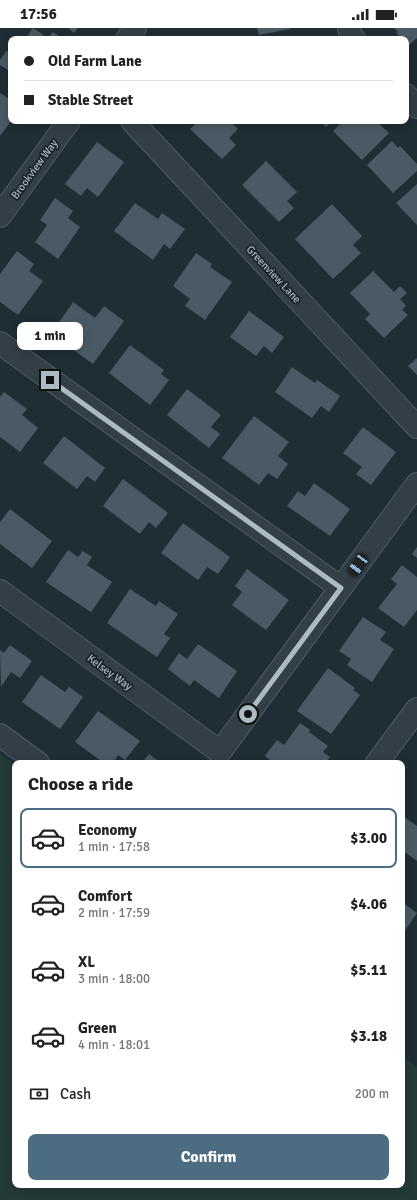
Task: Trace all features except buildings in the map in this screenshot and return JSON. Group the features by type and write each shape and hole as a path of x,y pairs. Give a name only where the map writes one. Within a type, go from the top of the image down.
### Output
{"street":[{"path":"409,98 417,107"},
{"name":"Brookview Way","path":"0,216 67,124"},
{"name":"Greenview Lane","path":"135,124 417,427"},
{"path":"0,343 341,588 417,484"},
{"name":"Kelsey Way","path":"0,591 220,752 341,588"},
{"path":"378,760 417,709"},
{"path":"0,735 34,760"}],"green space":[{"path":"0,754 12,763 12,1188 405,1188 405,1058 417,1067 417,1200 0,1200"}],"route":[{"path":"50,380 341,588 248,714"}]}
